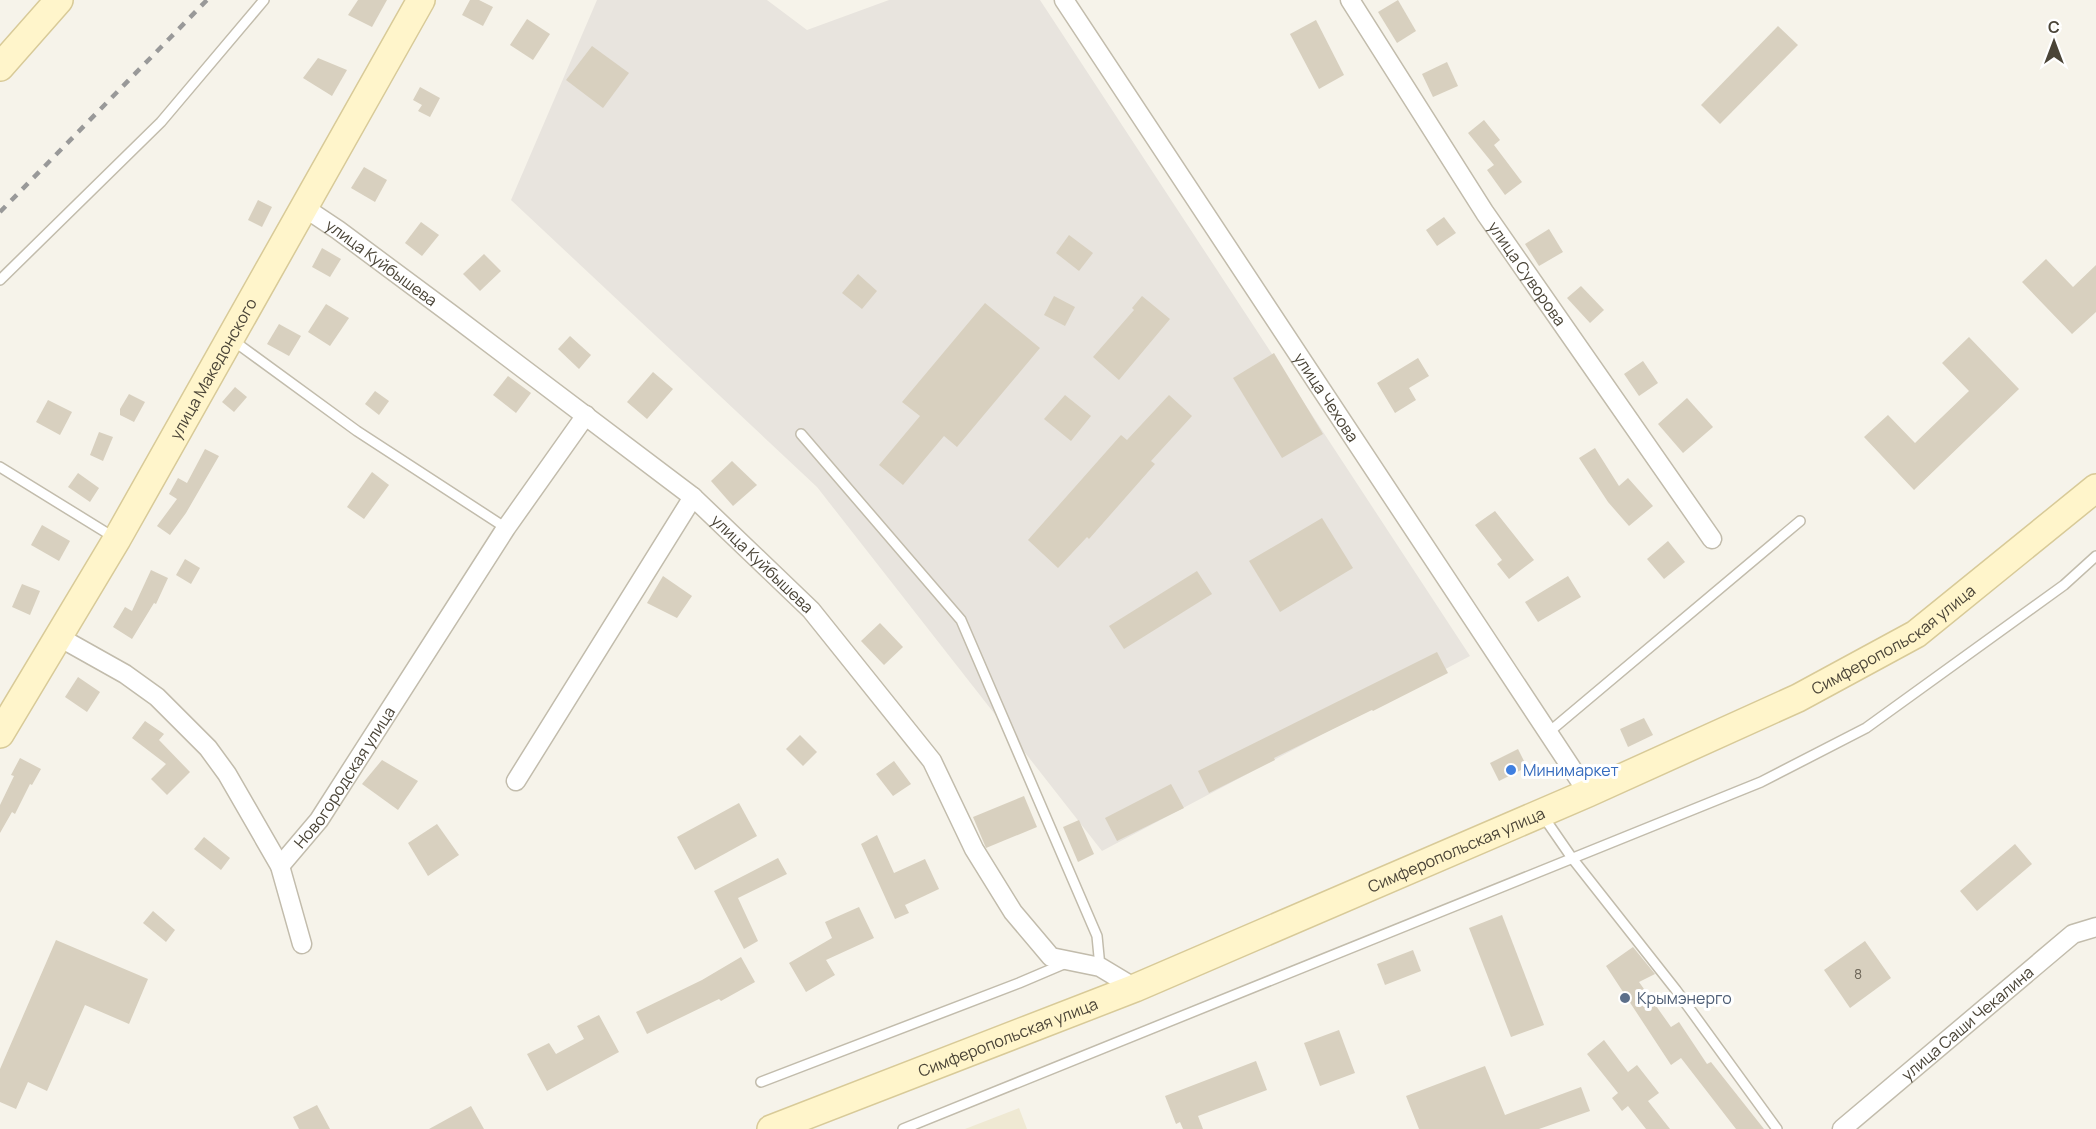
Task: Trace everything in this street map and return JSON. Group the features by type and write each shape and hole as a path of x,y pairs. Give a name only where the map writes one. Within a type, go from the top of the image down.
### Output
{"main road":[{"path":"0,67 59,0"},
{"name":"улица Македонского","path":"0,734 117,539 421,0"},
{"name":"Симферопольская улица","path":"771,1129 1135,988 1588,793 1798,698 1916,634 2096,488"}],"street":[{"name":"улица Чехова","path":"1064,0 1588,793"},
{"name":"улица Суворова","path":"1350,0 1485,213 1712,539"},
{"name":"улица Куйбышева","path":"305,207 693,497 811,610 932,761 974,849 1013,912 1051,957 1100,967 1135,988"},
{"name":"Новогородская улица","path":"59,637 125,674 157,697 189,727 208,748 226,774 280,866 319,820 506,528 586,415"},
{"path":"516,780 693,497"},
{"path":"280,866 302,944"},
{"name":"улица Саши Чекалина","path":"1842,1129 2073,934 2096,927"}],"lane":[{"path":"0,280 161,122 264,0"},
{"path":"229,338 357,431 506,528"},
{"path":"801,434 961,620 1097,936 1100,967"},
{"path":"0,467 117,539"},
{"path":"1549,732 1800,521"},
{"path":"903,1129 1761,783 1866,728 2064,585 2096,556"},
{"path":"1541,813 1572,858 1676,990 1777,1129"},
{"path":"761,1082 1071,961"}],"shaded area":[{"path":"597,0 767,0 807,30 889,0 1040,0 1470,656 1102,851 817,487 511,200"},
{"path":"1019,1108 1027,1129 965,1129"}],"building":[{"path":"358,0 387,0 372,27 348,15"},
{"path":"470,0 479,0 493,7 483,26 462,15"},
{"path":"1398,0 1416,31 1397,43 1378,12"},
{"path":"527,19 550,34 533,60 510,45"},
{"path":"1316,20 1344,75 1319,89 1290,34"},
{"path":"1778,26 1798,45 1720,124 1701,105"},
{"path":"592,46 629,73 603,108 566,80"},
{"path":"318,58 347,70 332,96 303,78"},
{"path":"1447,62 1458,86 1433,97 1422,74"},
{"path":"420,87 440,98 430,117 418,111 422,105 413,100"},
{"path":"1484,120 1500,140 1494,145 1522,182 1505,195 1487,170 1494,165 1468,133"},
{"path":"364,167 387,180 375,202 351,188"},
{"path":"258,200 272,207 262,227 248,220"},
{"path":"1444,217 1456,233 1437,246 1426,230"},
{"path":"421,222 439,235 422,256 405,243"},
{"path":"1549,229 1563,252 1539,266 1525,244"},
{"path":"1069,235 1093,253 1079,271 1056,253"},
{"path":"322,248 341,259 330,277 312,267"},
{"path":"484,254 501,271 480,291 463,274"},
{"path":"2046,259 2073,287 2096,265 2096,312 2072,334 2022,282"},
{"path":"858,274 877,291 862,309 842,293"},
{"path":"1581,286 1604,310 1590,323 1567,298"},
{"path":"1054,296 1075,307 1065,326 1044,315"},
{"path":"1142,296 1170,319 1119,380 1093,357 1134,310 1132,308"},
{"path":"985,303 1040,348 957,447 944,436 903,485 879,465 920,416 902,402"},
{"path":"326,304 349,318 330,346 308,332"},
{"path":"279,324 301,336 289,356 267,344"},
{"path":"570,336 591,355 579,369 558,349"},
{"path":"1969,337 2019,389 1914,490 1864,437 1888,415 1915,443 1969,391 1942,363"},
{"path":"1274,353 1323,434 1282,458 1233,378"},
{"path":"1418,358 1429,376 1409,388 1416,400 1395,413 1377,383"},
{"path":"1643,361 1658,383 1639,396 1624,374"},
{"path":"653,372 673,389 647,419 627,402"},
{"path":"508,376 531,393 516,413 493,395"},
{"path":"235,387 247,397 234,412 222,402"},
{"path":"375,391 389,401 379,415 365,404"},
{"path":"129,394 145,402 134,422 120,415 120,409"},
{"path":"1065,395 1091,416 1071,441 1044,419"},
{"path":"1169,395 1192,416 1151,461 1155,464 1089,539 1087,537 1058,568 1028,540 1121,435 1127,440"},
{"path":"1687,398 1713,427 1683,453 1658,424"},
{"path":"48,400 72,412 60,435 36,422"},
{"path":"99,432 113,437 103,461 90,455"},
{"path":"1595,448 1619,486 1628,478 1653,506 1629,526 1608,502 1579,458"},
{"path":"205,449 219,456 186,513 170,535 157,526 177,499 169,494 178,478 187,483"},
{"path":"732,461 757,485 733,506 711,481"},
{"path":"372,472 389,485 364,519 347,507"},
{"path":"78,473 99,488 90,502 68,487"},
{"path":"1495,511 1534,560 1509,579 1497,564 1502,560 1475,525"},
{"path":"1322,518 1353,568 1280,612 1249,561"},
{"path":"42,525 70,541 59,561 31,545"},
{"path":"1668,541 1685,562 1664,579 1647,559"},
{"path":"185,559 200,568 191,584 176,575"},
{"path":"151,570 168,578 156,604 154,603 132,639 113,627 125,607 132,611"},
{"path":"1197,571 1212,594 1124,649 1109,626"},
{"path":"663,576 692,596 677,618 647,603"},
{"path":"1568,576 1581,597 1538,622 1525,602"},
{"path":"22,584 40,591 30,615 12,607"},
{"path":"880,623 903,647 884,665 861,641"},
{"path":"1437,652 1448,673 1274,758 1275,760 1209,793 1198,771"},
{"path":"78,677 100,692 87,712 65,697"},
{"path":"1644,718 1653,735 1628,747 1620,729"},
{"path":"145,721 164,734 159,740 190,772 167,795 151,779 166,764 132,738"},
{"path":"800,735 817,752 803,766 786,749"},
{"path":"1518,749 1527,767 1499,781 1490,763"},
{"path":"20,758 41,769 32,785 30,784 15,814 12,812 0,833 0,805"},
{"path":"382,760 418,781 398,810 362,784"},
{"path":"894,761 911,784 893,796 876,774"},
{"path":"1171,784 1184,808 1117,841 1105,818"},
{"path":"1024,796 1037,827 986,848 973,817"},
{"path":"739,803 757,836 695,870 677,837"},
{"path":"1079,820 1094,854 1078,862 1063,827"},
{"path":"437,824 459,855 428,876 408,843"},
{"path":"877,835 894,873 925,859 939,889 905,905 909,913 895,919 861,844"},
{"path":"204,837 230,858 221,870 194,849"},
{"path":"2015,844 2032,864 1977,911 1960,891"},
{"path":"778,858 787,874 738,898 758,941 744,949 714,891"},
{"path":"859,907 874,938 826,960 835,975 806,992 789,963 832,938 825,922"},
{"path":"153,911 175,930 166,942 143,923"},
{"path":"1502,915 1544,1025 1511,1037 1469,928"},
{"path":"56,940 148,979 129,1024 85,1005 47,1091 28,1082 16,1109 0,1102 0,1069"},
{"path":"1865,941 1891,978 1850,1008 1824,970"},
{"path":"1633,947 1655,974 1639,982 1671,1027 1679,1022 1707,1064 1711,1062 1764,1129 1736,1129 1681,1058 1671,1065 1606,966"},
{"path":"1413,950 1421,971 1385,985 1377,964"},
{"path":"741,957 755,982 721,1001 719,999 647,1034 636,1012 702,980"},
{"path":"599,1015 619,1052 547,1091 527,1054 549,1043 556,1054 584,1039 577,1026"},
{"path":"1339,1030 1355,1073 1320,1086 1304,1043"},
{"path":"1604,1040 1628,1072 1637,1065 1659,1093 1648,1101 1670,1129 1646,1129 1628,1106 1622,1111 1612,1098 1618,1093 1587,1054"},
{"path":"1256,1061 1267,1090 1198,1116 1203,1129 1183,1129 1180,1122 1176,1124 1165,1096"},
{"path":"1485,1066 1505,1115 1581,1087 1590,1111 1539,1129 1419,1129 1406,1096"},
{"path":"317,1105 330,1129 299,1129 293,1117"},
{"path":"471,1106 484,1129 429,1129"}],"railway":[{"path":"0,212 207,0"}],"place":[{"name":"Минимаркет","path":"1511,770"},
{"name":"Крымэнерго","path":"1625,998"}]}
